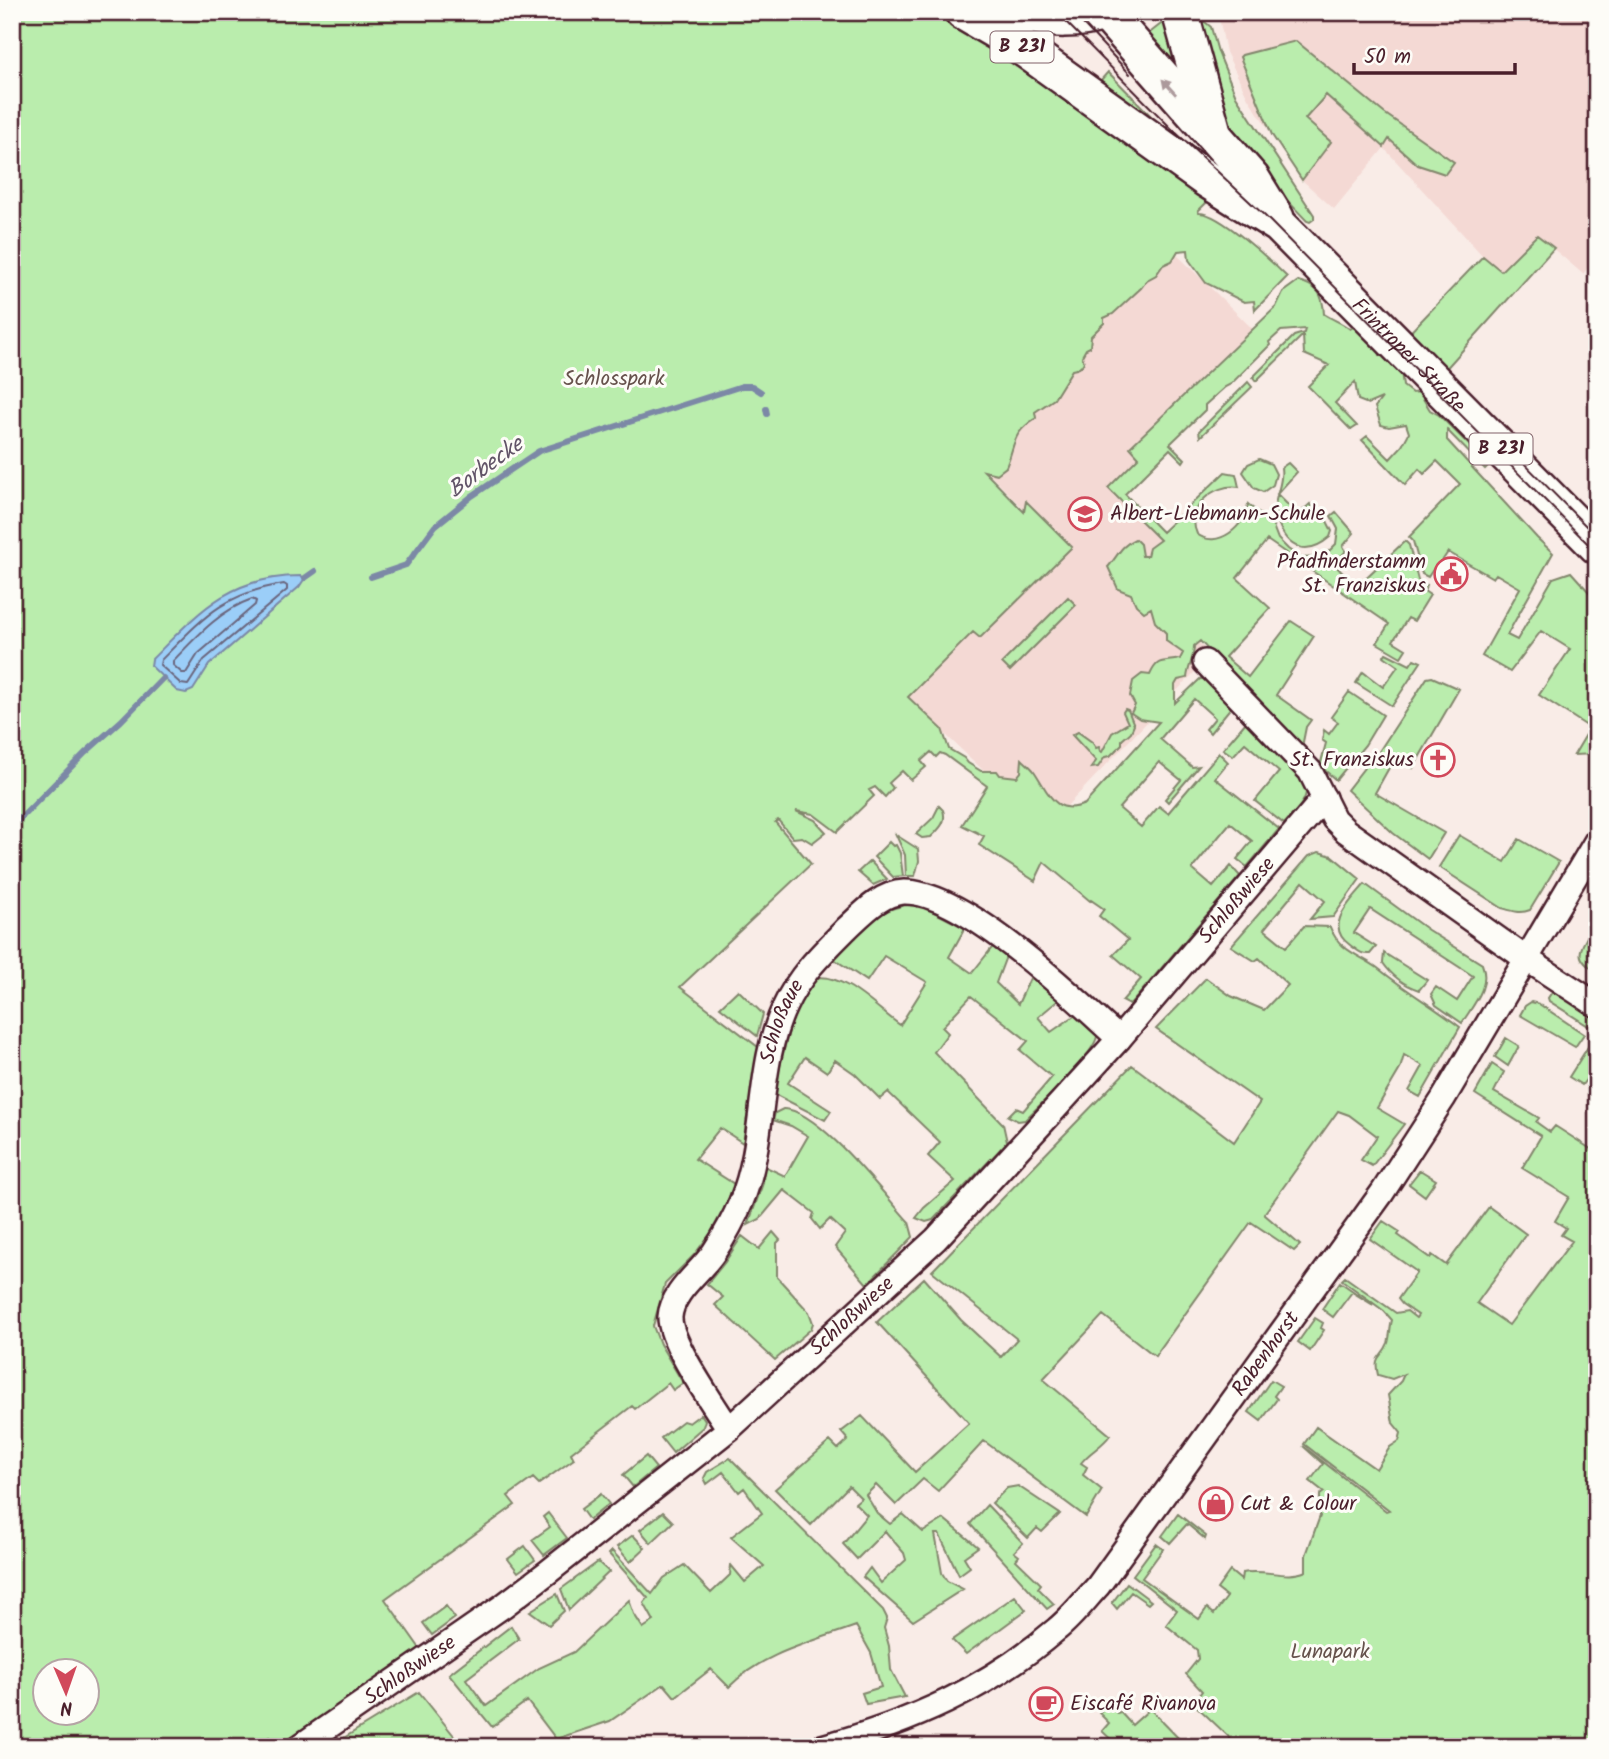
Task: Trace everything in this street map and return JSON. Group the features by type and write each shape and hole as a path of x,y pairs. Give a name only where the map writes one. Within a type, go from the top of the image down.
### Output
{"main road":[{"name":"Frintroper Straße","path":"963,12 1016,43 1206,179 1279,225 1597,546"},
{"path":"1180,12 1215,138"},
{"name":"Frintroper Straße","path":"1106,13 1252,179 1279,225"},
{"path":"1040,15 1078,18 1106,13"},
{"path":"1040,15 1055,48 1078,85"}],"street":[{"path":"1205,662 1310,771 1334,819 1346,831 1525,958 1597,1005"},
{"name":"Schloßwiese","path":"299,1747 503,1606 729,1429 936,1239 1119,1039 1324,797"},
{"name":"Rabenhorst","path":"822,1747 924,1713 950,1701 1015,1661 1059,1628 1077,1609 1120,1556 1382,1193 1443,1099 1597,840"},
{"name":"Schloßaue","path":"729,1429 679,1347 671,1327 670,1314 680,1292 713,1254 742,1200 752,1168 777,1027 794,988 820,955 863,912 881,899 894,893 917,893 950,907 1004,940 1048,975 1119,1039"}],"shaded area":[{"path":"1218,12 1597,12 1597,256 1583,274 1537,235 1501,271 1483,256 1384,148 1334,209 1302,180 1248,98 1226,52"},
{"name":"Albert-Liebmann-Schule","path":"1167,245 1266,342 1116,490 1171,544 1136,578 1211,655 1045,829 907,698 1056,542 985,470 1030,404"}],"green space":[{"name":"Schlosspark","path":"12,12 932,12 1003,53 1208,201 1199,213 1219,220 1232,229 1287,277 1255,310 1254,301 1244,302 1206,283 1189,260 1188,250 1178,251 1172,261 1163,265 1156,275 1147,280 1113,314 1104,318 1104,323 1091,336 1090,347 1082,356 1082,366 1072,370 1054,399 1035,412 1036,418 1018,434 1006,467 997,474 984,471 1024,512 1026,501 1072,547 980,638 973,632 908,697 942,729 949,749 981,771 997,771 1000,775 1017,777 1021,772 1022,759 1034,771 1053,800 1059,805 1074,807 1085,804 1159,722 1140,719 1131,713 1135,705 1130,696 1133,681 1142,674 1150,675 1159,663 1180,659 1183,653 1166,641 1166,633 1155,622 1151,608 1144,612 1136,605 1131,594 1118,589 1108,567 1123,548 1135,539 1140,544 1142,556 1147,556 1149,548 1160,540 1108,488 1139,457 1130,447 1276,307 1283,292 1298,281 1315,288 1322,301 1324,314 1350,329 1355,326 1359,331 1362,329 1376,339 1380,355 1386,356 1401,371 1403,386 1412,393 1419,392 1430,410 1439,415 1489,465 1485,469 1447,430 1447,440 1553,553 1507,635 1517,640 1553,578 1571,572 1597,601 1597,754 1574,755 1590,728 1539,695 1570,649 1541,631 1510,672 1482,656 1520,588 1496,574 1493,578 1448,552 1428,577 1422,574 1413,541 1409,537 1460,484 1437,461 1424,474 1419,469 1405,485 1362,440 1367,436 1390,459 1409,433 1406,424 1389,427 1381,425 1375,407 1382,398 1368,404 1358,400 1355,382 1335,403 1357,426 1351,430 1308,386 1329,365 1304,354 1303,335 1256,381 1253,377 1294,336 1304,333 1305,329 1281,331 1231,384 1205,405 1205,410 1170,444 1185,459 1183,462 1170,449 1125,494 1162,532 1225,472 1236,474 1239,487 1220,489 1198,506 1194,524 1197,534 1213,539 1229,533 1242,520 1248,504 1271,521 1278,539 1288,549 1301,558 1323,557 1336,544 1338,529 1331,516 1336,512 1354,533 1343,546 1346,551 1334,564 1356,587 1405,541 1409,545 1418,580 1427,585 1424,591 1430,595 1414,621 1408,618 1393,641 1406,649 1401,657 1377,643 1389,624 1267,540 1237,578 1270,608 1225,657 1248,677 1291,621 1314,636 1276,695 1311,720 1306,727 1302,747 1200,641 1194,646 1187,678 1178,680 1175,685 1175,703 1201,678 1211,684 1232,706 1210,733 1206,729 1215,718 1194,699 1160,739 1192,767 1199,766 1168,802 1165,799 1181,780 1159,762 1119,808 1141,827 1159,806 1168,813 1219,753 1228,762 1215,778 1279,829 1247,867 1237,859 1252,841 1230,823 1192,869 1213,887 1231,866 1240,876 1130,1005 1122,1001 1141,979 1113,955 1128,940 1099,916 1104,909 1090,901 1044,862 1035,881 979,845 984,836 962,825 987,786 945,755 940,753 936,757 931,752 921,761 926,767 911,780 902,771 889,783 893,788 885,797 875,787 869,790 874,796 837,832 813,814 796,811 815,820 826,832 812,843 802,837 793,838 778,820 775,822 811,864 680,987 758,1047 743,1143 720,1128 695,1159 734,1184 727,1203 710,1234 694,1255 665,1284 653,1326 660,1344 683,1383 673,1390 668,1383 635,1409 632,1406 571,1453 574,1459 539,1484 533,1478 508,1496 515,1505 385,1599 421,1650 281,1747 269,1737 253,1747 12,1746"},
{"path":"1193,21 1205,22 1211,27 1236,96 1314,215 1310,222 1260,171 1231,130 1214,92"},
{"path":"1161,24 1166,24 1188,88 1142,39"},
{"path":"1296,41 1384,113 1454,162 1445,174 1418,165 1389,139 1384,147 1326,95 1305,119 1331,142 1302,180 1272,135 1240,57"},
{"path":"1108,72 1158,123 1100,81"},
{"path":"1537,235 1554,248 1435,381 1398,345 1483,256 1501,271"},
{"path":"1248,382 1252,387 1200,437 1199,431"},
{"path":"1259,459 1271,464 1276,474 1273,485 1263,492 1254,488 1243,472 1248,464"},
{"path":"1288,463 1297,472 1278,493 1281,468"},
{"path":"1277,494 1297,514 1276,516"},
{"path":"1310,504 1316,510 1311,511 1300,514"},
{"path":"1317,515 1327,521 1332,531 1330,537 1314,547 1299,547 1293,544 1287,539 1278,522 1294,523"},
{"path":"1068,597 1076,605 1010,671 1002,663"},
{"path":"1386,653 1410,665 1414,659 1421,662 1392,706 1356,683 1363,672 1383,687 1398,666 1384,656"},
{"path":"1432,677 1459,689 1413,768 1396,757 1392,763 1378,753 1427,678"},
{"path":"1349,692 1383,715 1365,745 1336,780 1320,766 1326,743 1322,740 1324,730 1329,734 1338,722 1331,717"},
{"path":"1128,710 1134,725 1131,732 1098,767 1091,768 1096,761 1072,735 1078,732 1102,752 1112,733 1128,723 1123,712"},
{"path":"1246,722 1292,764 1305,784 1303,801 1284,824 1255,801 1279,772 1245,743 1233,756 1223,749"},
{"path":"1374,755 1390,766 1375,793 1444,833 1428,859 1393,833 1347,790"},
{"path":"939,806 944,814 940,828 931,837 922,838 916,834 933,818"},
{"path":"896,835 918,849 919,861 915,876 906,876 905,855"},
{"path":"1459,835 1505,862 1519,839 1559,862 1530,910 1509,910 1439,867"},
{"path":"889,842 893,846 896,845 900,853 903,876 893,877 874,857"},
{"path":"1319,852 1332,856 1360,879 1333,917 1310,919 1325,901 1303,882 1264,929 1286,947 1304,926 1330,927 1344,947 1460,1027 1420,1097 1409,1091 1423,1066 1404,1055 1400,1069 1377,1108 1404,1124 1372,1166 1361,1160 1377,1136 1349,1115 1338,1111 1264,1214 1300,1245 1294,1251 1251,1222 1155,1356 1103,1315 1043,1379 1110,1435 1081,1463 1087,1467 1083,1475 1102,1490 1086,1517 984,1441 938,1491 923,1479 896,1505 876,1485 866,1495 877,1513 890,1524 903,1514 923,1532 944,1519 978,1547 964,1557 970,1567 959,1575 939,1534 935,1534 942,1573 947,1581 963,1589 913,1621 863,1577 870,1568 881,1583 906,1560 904,1553 885,1531 857,1559 843,1544 867,1515 855,1503 861,1498 849,1486 811,1525 775,1489 830,1441 838,1449 848,1440 841,1432 862,1416 915,1472 969,1423 877,1322 924,1278 961,1320 1001,1357 1017,1339 932,1271 1132,1065 1234,1142 1260,1102 1156,1029 1206,978 1231,996 1264,1010 1288,985 1259,958 1255,961 1231,946 1309,856"},
{"path":"870,861 887,879 873,885 858,872"},
{"path":"1365,884 1428,930 1482,964 1483,988 1462,1023 1436,1005 1431,994 1436,987 1457,1001 1473,976 1370,909 1354,933 1376,947 1370,954 1359,952 1342,938 1339,922 1342,914"},
{"path":"915,904 965,928 949,957 972,973 995,944 1008,951 996,983 1018,1004 1033,972 1061,998 1038,1017 1051,1032 1080,1012 1097,1033 1096,1041 1089,1051 1055,1091 1025,1120 1018,1121 1008,1116 1016,1108 1023,1111 1052,1077 1020,1050 1028,1041 971,996 942,1027 948,1033 934,1052 1003,1124 1007,1142 933,1220 926,1222 916,1218 955,1181 928,1156 940,1142 888,1092 880,1099 855,1074 835,1060 827,1072 805,1057 788,1083 831,1111 825,1120 774,1094 793,1020 814,978 825,977 848,986 900,1025 927,982 884,956 867,981 834,959 879,915"},
{"path":"1591,930 1597,935 1588,951 1597,957 1597,972 1584,962 1580,954"},
{"path":"1384,953 1427,980 1419,990 1403,983 1390,972 1383,963"},
{"path":"1554,989 1594,1014 1590,1027 1549,1001"},
{"path":"738,990 763,1014 757,1036 720,1007"},
{"path":"1531,1002 1539,1004 1584,1034 1575,1047 1520,1015"},
{"path":"1506,1038 1519,1046 1508,1066 1495,1057"},
{"path":"1593,1039 1597,1042 1597,1065 1582,1085 1569,1077"},
{"name":"Lunapark","path":"1492,1064 1504,1072 1494,1092 1539,1118 1536,1122 1550,1132 1555,1126 1597,1153 1597,1747 1225,1747 1230,1741 1228,1736 1193,1703 1202,1691 1186,1674 1198,1659 1197,1650 1166,1625 1177,1610 1133,1575 1156,1544 1163,1549 1142,1578 1199,1619 1207,1608 1214,1614 1227,1597 1217,1589 1230,1571 1241,1580 1242,1573 1290,1574 1306,1571 1306,1555 1320,1516 1320,1495 1324,1492 1310,1481 1323,1464 1303,1446 1386,1511 1389,1510 1304,1444 1316,1427 1376,1469 1390,1447 1399,1441 1401,1433 1393,1423 1388,1395 1404,1374 1392,1379 1378,1375 1377,1368 1377,1360 1388,1343 1392,1320 1342,1280 1345,1277 1396,1313 1407,1311 1416,1318 1418,1315 1398,1299 1417,1272 1370,1239 1383,1221 1430,1258 1432,1255 1446,1265 1489,1207 1526,1234 1477,1303 1509,1325 1572,1241 1561,1235 1566,1228 1555,1221 1569,1197 1522,1168 1541,1136 1475,1094"},
{"path":"783,1109 797,1113 832,1137 909,1222 913,1237 867,1284 835,1247 845,1233 830,1219 820,1229 812,1219 814,1213 784,1190 760,1219 748,1225 763,1183 764,1166 785,1176 808,1136 773,1120 775,1113"},
{"path":"1420,1170 1436,1180 1425,1196 1409,1184"},
{"path":"773,1232 780,1240 777,1243 777,1277 809,1312 813,1323 811,1329 775,1360 715,1305 723,1297 707,1284 742,1236 759,1249"},
{"path":"1340,1282 1373,1305 1352,1292 1333,1317 1322,1309"},
{"path":"1315,1318 1323,1323 1321,1328 1324,1330 1310,1351 1298,1342"},
{"path":"1271,1380 1281,1386 1274,1396 1277,1399 1261,1421 1249,1412"},
{"path":"701,1414 705,1420 703,1427 673,1453 661,1438 683,1421 689,1423"},
{"path":"646,1456 656,1468 633,1487 623,1475"},
{"path":"730,1458 883,1610 887,1618 884,1628 891,1670 905,1697 866,1704 862,1693 881,1687 871,1653 856,1626 772,1657 742,1675 729,1687 711,1669 675,1697 664,1684 610,1721 556,1739 527,1701 492,1727 449,1674 511,1626 519,1639 466,1679 486,1706 539,1668 574,1652 629,1600 643,1628 654,1621 644,1603 648,1598 609,1554 612,1551 652,1594 664,1578 684,1565 711,1593 730,1575 731,1565 745,1582 764,1566 731,1537 762,1513 744,1488 739,1492 723,1472 707,1484 704,1478 707,1472"},
{"path":"1018,1486 1060,1514 1042,1532 1037,1528 1028,1538 992,1503 1007,1488"},
{"path":"601,1494 609,1504 589,1520 581,1509"},
{"path":"987,1505 1023,1543 1014,1552 1019,1556 1016,1560 1041,1584 1038,1588 1054,1604 1047,1609 970,1524"},
{"path":"663,1512 673,1522 651,1543 640,1530"},
{"path":"548,1513 567,1538 544,1555 532,1540 550,1527 543,1517"},
{"path":"1178,1514 1206,1536 1205,1539 1187,1524 1170,1543 1162,1536"},
{"path":"633,1535 645,1548 630,1562 617,1547"},
{"path":"525,1546 535,1560 518,1572 508,1559"},
{"path":"598,1562 609,1572 569,1610 561,1589"},
{"path":"1127,1583 1151,1601 1148,1604 1131,1592 1117,1609 1112,1603"},
{"path":"557,1594 564,1611 549,1625 530,1611"},
{"path":"1015,1596 1026,1610 966,1654 952,1640"},
{"path":"446,1606 455,1618 432,1635 423,1623"},
{"path":"419,1692 463,1747 329,1747"},
{"path":"1108,1703 1132,1725 1150,1709 1187,1747 1119,1747 1102,1731 1109,1723 1099,1713"}],"water":[{"path":"301,576 305,578 299,587 209,665 193,690 186,693 177,691 151,666 152,659 169,642 217,600 254,582"}],"waterway":[{"name":"Borbecke","path":"371,577 406,565 435,526 472,496 539,451 742,386 752,386 761,392"},
{"name":"Borbecke","path":"766,409 767,414"},
{"name":"Borbecke","path":"305,578 315,571"},
{"name":"Borbecke","path":"12,827 163,678"}],"tram line":[{"path":"1056,12 1172,129 1265,216 1597,553"},
{"path":"1072,12 1130,74"},
{"path":"1498,437 1597,537"}],"place":[{"name":"Albert-Liebmann-Schule","path":"1085,514"},
{"name":"Pfadfinderstamm St. Franziskus","path":"1451,574"},
{"name":"St. Franziskus","path":"1438,760"},
{"name":"Cut & Colour","path":"1216,1504"},
{"name":"Eiscafé Rivanova","path":"1046,1704"}]}
